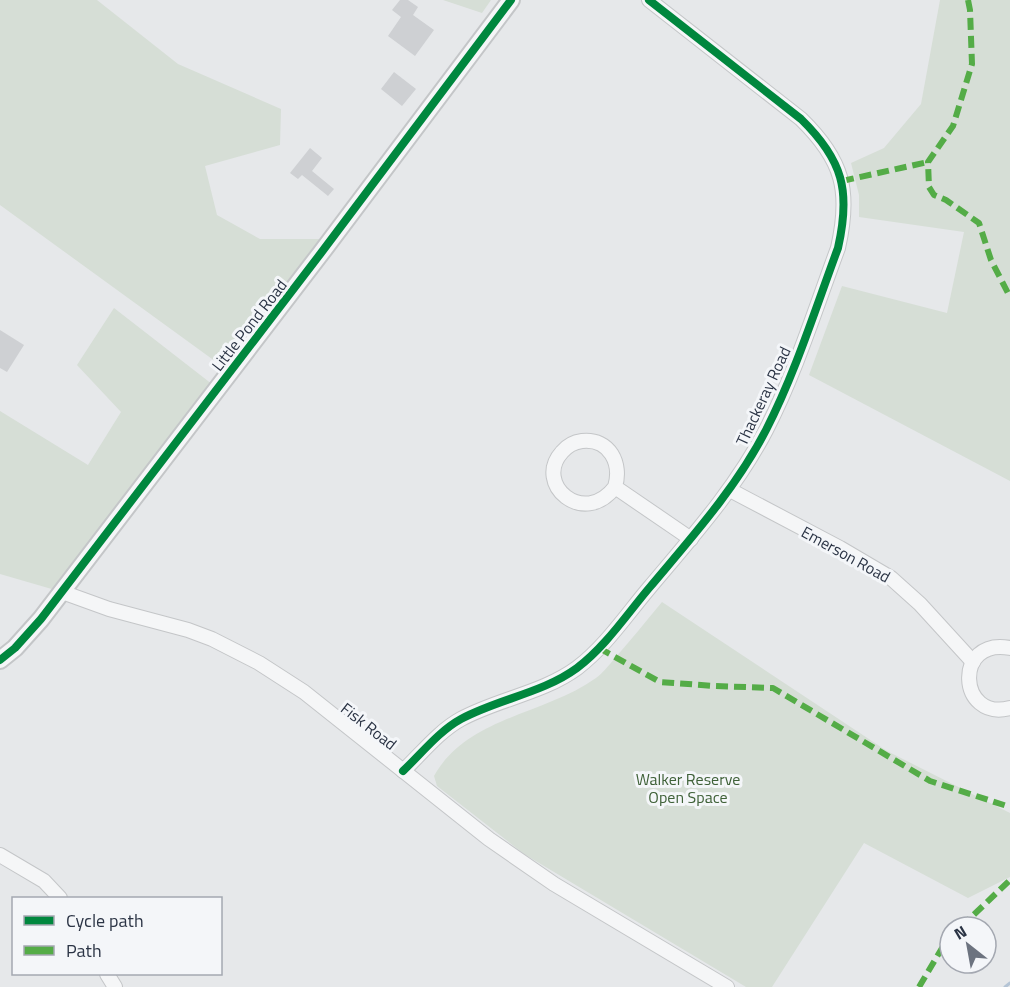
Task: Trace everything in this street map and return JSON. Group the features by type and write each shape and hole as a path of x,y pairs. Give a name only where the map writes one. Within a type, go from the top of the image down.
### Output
{"street":[{"name":"Little Pond Road","path":"0,660 15,648 62,592 511,0"},
{"name":"Thackeray Road","path":"403,771 449,727 460,720 533,690 580,666 599,648 691,539 730,490 766,430 838,248 844,223 842,184 834,159 819,137 801,119 649,0"},
{"path":"588,440 598,442 614,456 618,467 615,488 600,502 579,504 569,500 561,493 554,474 555,464 560,454 568,446 577,442 588,440"},
{"path":"615,488 691,539"},
{"name":"Emerson Road","path":"730,490 840,548 891,578 920,604 973,662"},
{"name":"Fisk Road","path":"62,592 109,609 188,630 212,639 259,663 304,692 489,839 554,884 727,987"},
{"path":"1010,648 1001,646 980,653 969,671 968,681 976,699 984,706 994,709 1010,708"},
{"path":"0,855 39,877 59,897"}],"green space":[{"path":"0,0 97,0 178,64 281,109 280,145 205,166 217,215 260,239 331,239 230,372 0,205"},
{"path":"443,0 491,0 482,13"},
{"path":"940,0 1010,0 1010,481 809,375 842,286 947,313 964,232 859,217 859,195 851,163 884,148 921,104"},
{"path":"114,308 217,388 62,592 0,574 0,411 88,465 121,412 77,365"},
{"name":"Walker Reserve Open Space","path":"662,602 887,751 1010,813 1010,877 968,898 864,843 772,987 746,987 524,854 437,786 434,776 448,756 466,741 486,729 553,701 599,676"}],"building":[{"path":"400,0 408,0 418,7 413,15 434,30 415,56 388,36 401,17 392,10"},
{"path":"394,72 416,89 402,106 381,89"},
{"path":"310,148 322,158 312,171 334,189 328,196 302,175 298,179 290,173"},
{"path":"0,330 24,345 7,372 0,368"}],"waterway":[{"path":"1005,987 1010,983"}],"marked path":[{"path":"968,0 972,64 953,126 928,162 929,187 934,195 946,200 979,223 991,260 1010,297"},
{"path":"842,181 928,162"},
{"path":"599,648 660,682 773,688 930,781 1010,807"},
{"path":"974,915 1010,880"},
{"path":"919,987 938,955"}],"cycle path":[{"path":"0,660 15,648 41,619 511,0"},
{"path":"403,771 438,736 461,719 550,684 577,668 616,629 682,550 741,472 777,409 838,248 844,210 843,193 835,163 826,148 801,119 649,0"}]}
